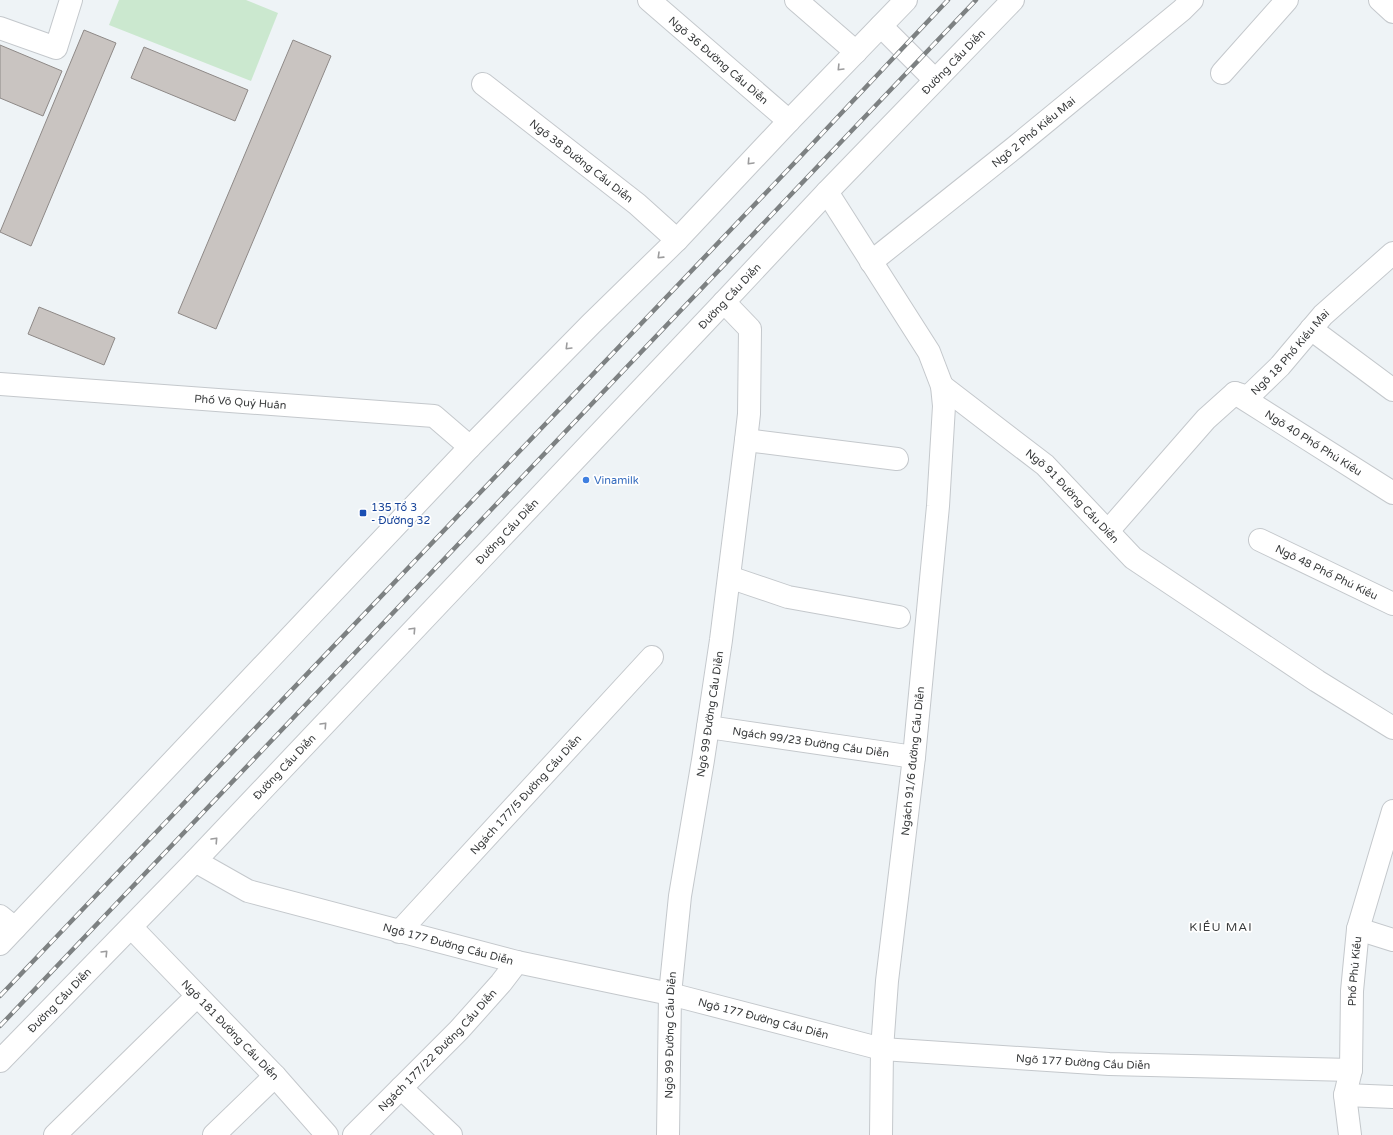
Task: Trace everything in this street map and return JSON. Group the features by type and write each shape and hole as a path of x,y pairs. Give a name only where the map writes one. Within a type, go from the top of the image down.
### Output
{"main road":[{"path":"0,28 56,48 71,0"},
{"name":"Ngõ 36 Đường Cầu Diễn","path":"649,0 789,121"},
{"path":"796,0 856,52"},
{"path":"0,944 7,922 470,447 591,324 677,240 906,0"},
{"name":"Đường Cầu Diễn","path":"0,1061 195,861 827,192 1013,0"},
{"name":"Ngõ 2 Phố Kiều Mai","path":"871,262 1014,148 1192,0"},
{"path":"1222,73 1287,0"},
{"path":"1380,0 1393,12"},
{"path":"880,26 935,80"},
{"name":"Ngõ 38 Đường Cầu Diễn","path":"483,84 637,204 677,240"},
{"path":"827,192 929,352 942,386"},
{"name":"Ngõ 18 Phố Kiều Mai","path":"1108,531 1206,419 1235,393 1248,397 1280,366 1323,315 1393,253"},
{"name":"Ngõ 99 Đường Cầu Diễn","path":"668,1135 670,994 680,896 721,640 749,414 750,329 724,302"},
{"path":"1311,329 1393,390"},
{"name":"Phố Võ Quý Huân","path":"0,384 434,416 470,447"},
{"name":"Ngõ 91 Đường Cầu Diễn","path":"942,386 1045,465 1133,558 1318,681 1393,728"},
{"name":"Ngách 91/6 đường Cầu Diễn","path":"881,1135 882,1049 887,981 914,757 938,506 944,406 942,386"},
{"name":"Ngõ 40 Phố Phú Kiều","path":"1235,393 1393,493"},
{"path":"746,440 897,459"},
{"name":"Ngõ 48 Phố Phú Kiều","path":"1260,540 1393,604"},
{"path":"729,577 788,597 899,617"},
{"name":"Ngách 177/5 Đường Cầu Diễn","path":"399,932 652,657"},
{"name":"Ngách 99/23 Đường Cầu Diễn","path":"708,726 914,757"},
{"name":"Phố Phú Kiều","path":"1350,1135 1345,1095 1351,1070 1352,991 1358,929 1393,812"},
{"name":"Ngõ 177 Đường Cầu Diễn","path":"195,861 248,891 517,962 670,994 882,1049 1109,1064 1351,1070"},
{"name":"Ngõ 181 Đường Cầu Diễn","path":"130,927 275,1076 327,1135"},
{"path":"1358,929 1393,940"},
{"name":"Ngách 177/22 Đường Cầu Diễn","path":"354,1135 459,1030 501,983 517,962"},
{"path":"55,1135 197,996"},
{"path":"214,1135 275,1076"},
{"path":"401,1088 451,1135"},
{"path":"1345,1095 1393,1097"}],"green space":[{"path":"119,0 246,0 278,13 251,81 109,25"}],"building":[{"path":"84,30 116,43 31,246 0,232"},
{"path":"293,40 331,56 216,329 178,313"},
{"path":"0,45 62,71 43,116 0,98"},
{"path":"144,47 248,90 235,121 131,78"},
{"path":"39,307 115,338 104,365 28,334"}],"railway":[{"path":"0,996 948,0"},
{"path":"0,1026 976,0"}],"place":[{"name":"Vinamilk","path":"586,480"},
{"name":"135 Tổ 3 - Đường 32","path":"363,513"}],"district":[{"name":"KIỀU MAI","path":"1221,927"}]}
